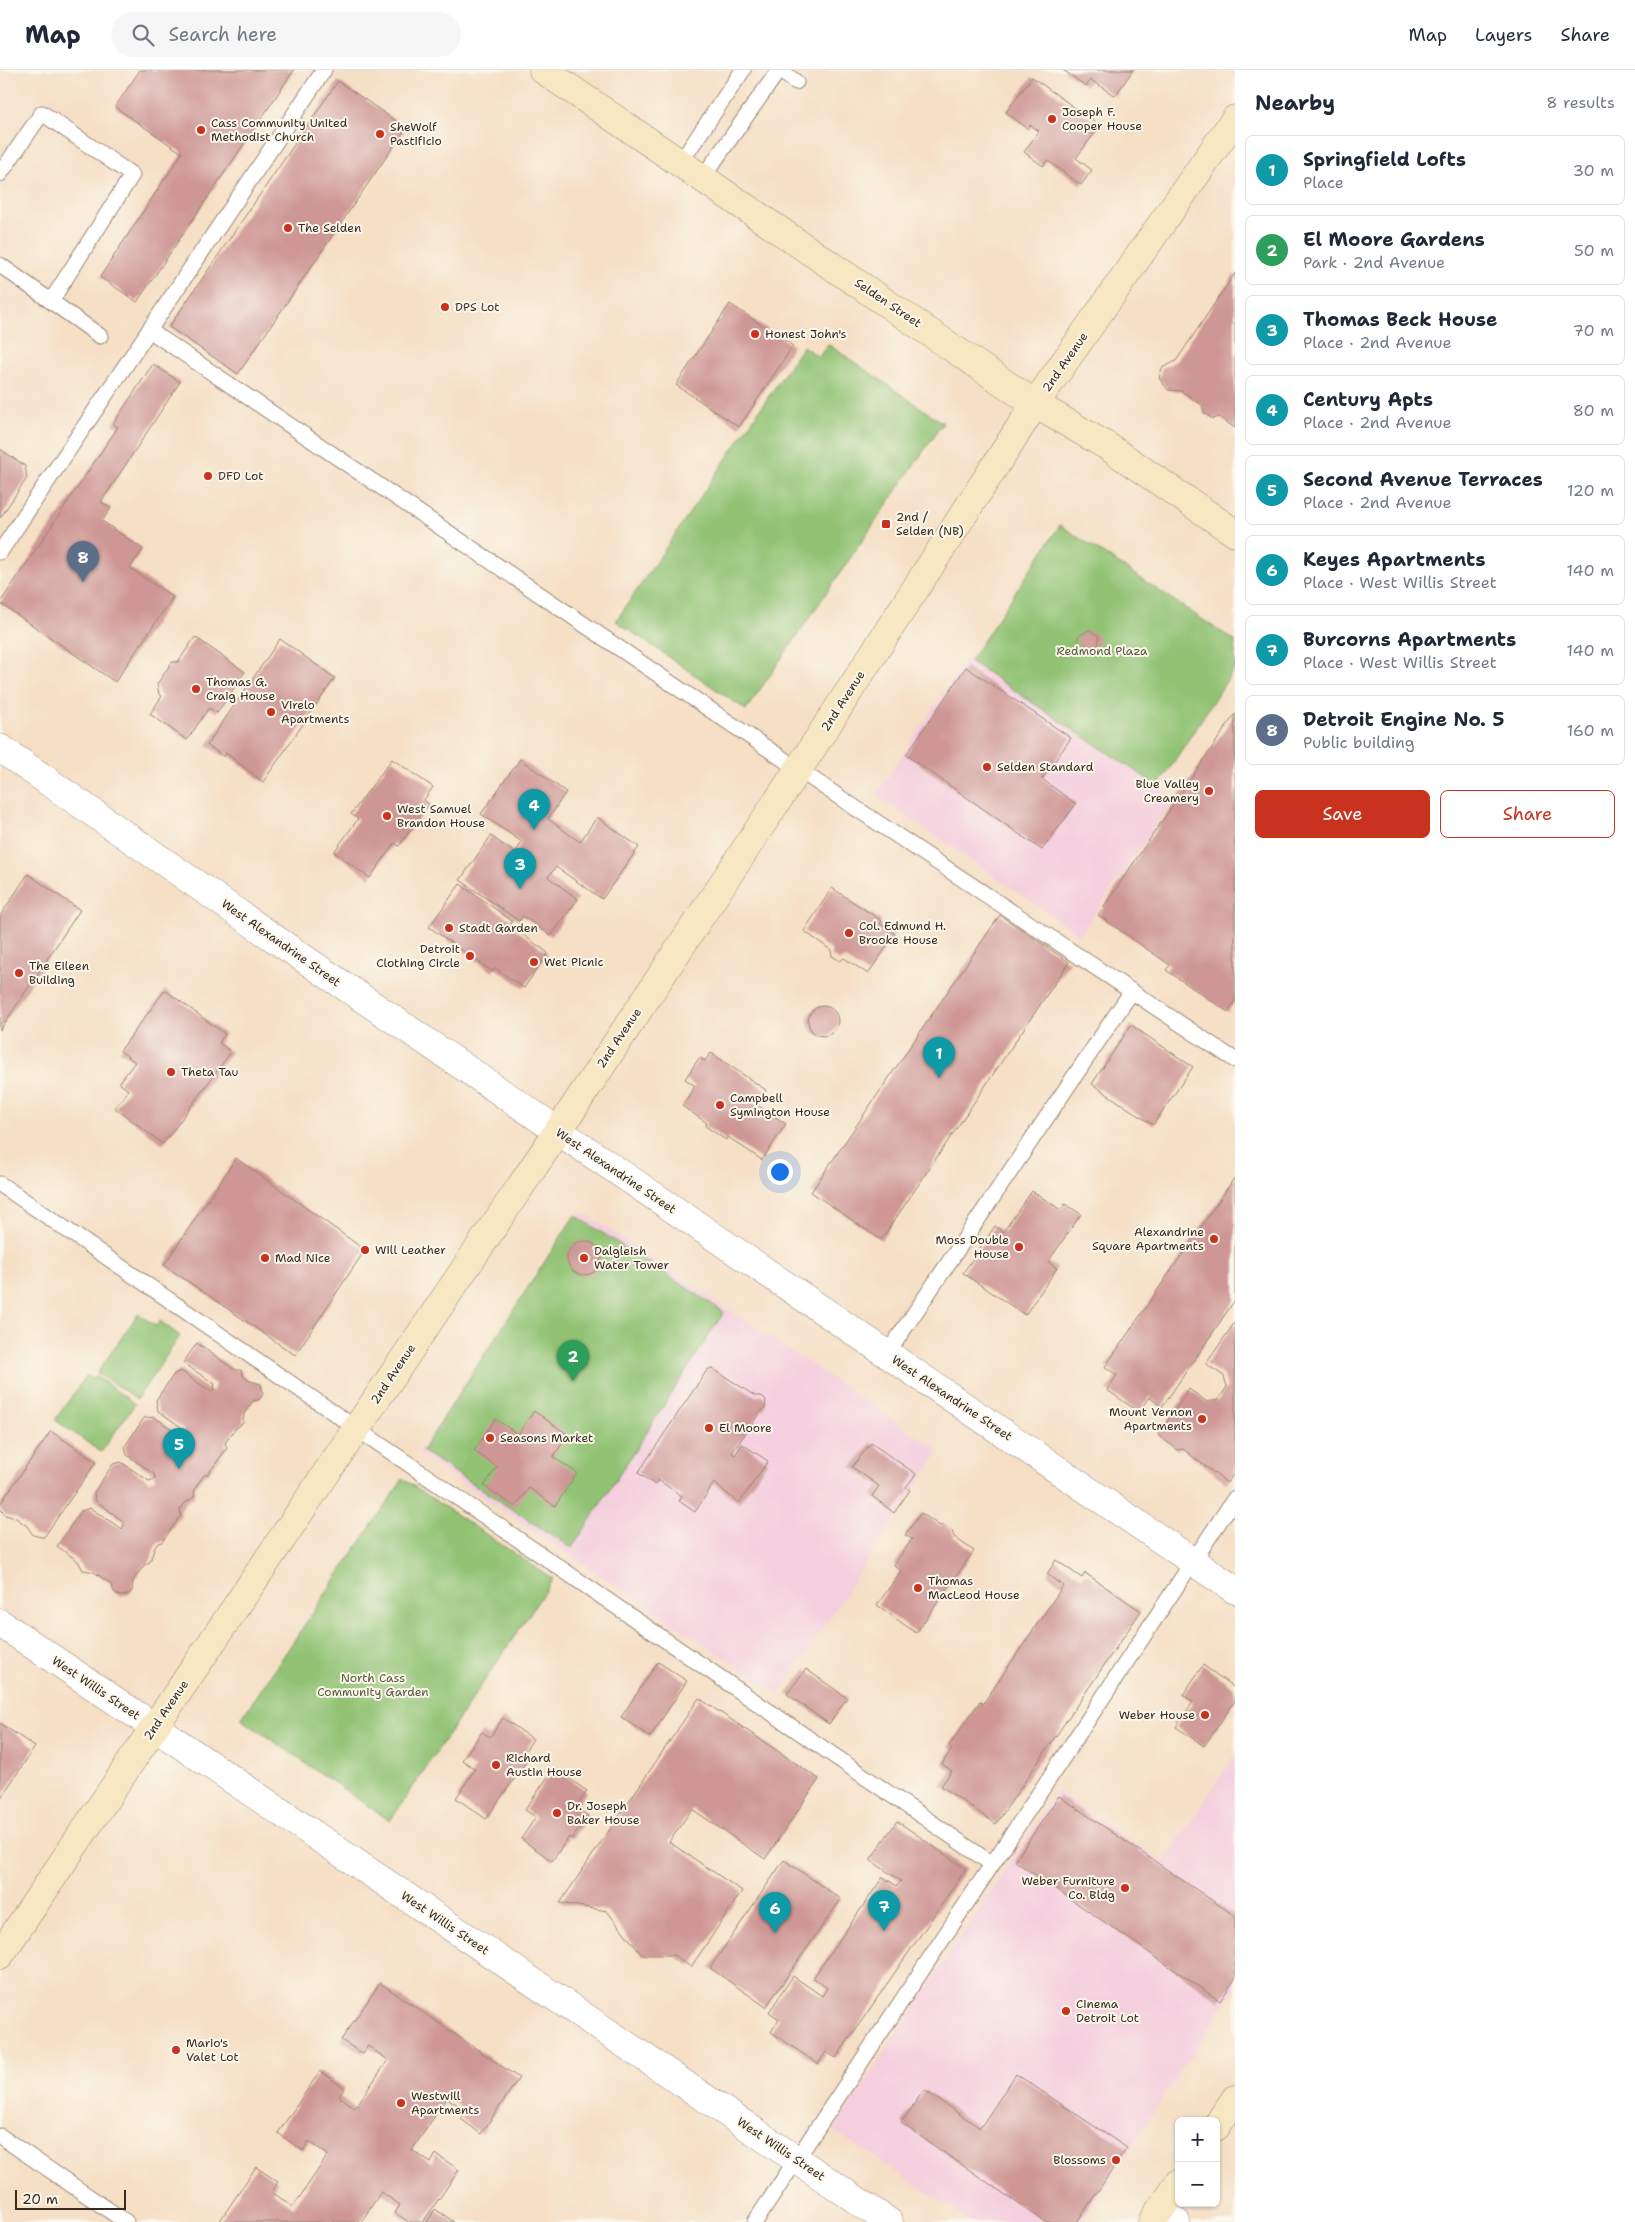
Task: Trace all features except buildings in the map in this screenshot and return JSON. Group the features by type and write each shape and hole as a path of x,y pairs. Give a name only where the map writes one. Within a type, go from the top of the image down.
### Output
{"street":[{"name":"Selden Street","path":"543,70 1035,404 1107,446 1235,533"},
{"name":"2nd Avenue","path":"0,1955 558,1131 798,770 1035,404 1235,119"},
{"name":"West Alexandrine Street","path":"0,748 286,947 1235,1590"},
{"name":"West Willis Street","path":"0,1623 890,2222"},
{"path":"1220,2121 1235,2099"},
{"path":"1162,2218 1175,2190"}],"lane":[{"path":"0,552 324,70"},
{"path":"680,163 743,70"},
{"path":"703,177 779,70 796,82"},
{"path":"0,174 42,113 132,175 51,301"},
{"path":"0,265 100,336"},
{"path":"149,330 798,770 1235,1060"},
{"path":"887,1354 1132,991"},
{"path":"0,1184 992,1864"},
{"path":"755,2222 1235,1498"},
{"path":"0,2136 126,2222"}],"shaded area":[{"path":"966,659 1175,798 1080,935 876,795"},
{"path":"580,1210 940,1451 779,1694 418,1454"},
{"path":"1235,1754 1235,1989 1081,2222 972,2222 833,2130 1057,1791 1164,1863"}],"green space":[{"path":"828,344 943,423 746,710 616,621 803,346 819,357"},
{"name":"Redmond Plaza","path":"1060,525 1235,641 1235,668 1158,786 970,661"},
{"path":"575,1215 724,1312 572,1548 422,1451"},
{"path":"138,1314 156,1326 160,1321 180,1336 137,1399 97,1373"},
{"path":"87,1375 91,1378 96,1376 135,1404 101,1452 55,1420"},
{"name":"North Cass Community Garden","path":"403,1479 553,1579 390,1821 241,1719"}],"place":[{"name":"Joseph F. Cooper House","path":"1052,119"},
{"name":"Cass Community United Methodist Church","path":"201,130"},
{"name":"SheWolf Pastificio","path":"380,134"},
{"name":"The Selden","path":"288,228"},
{"name":"DPS Lot","path":"445,307"},
{"name":"Honest John's","path":"755,334"},
{"name":"DFD Lot","path":"208,476"},
{"name":"2nd / Selden (NB)","path":"886,524"},
{"name":"Detroit Engine No. 5","path":"83,582"},
{"name":"Thomas G. Craig House","path":"196,689"},
{"name":"Virelo Apartments","path":"271,712"},
{"name":"Selden Standard","path":"987,767"},
{"name":"Blue Valley Creamery","path":"1209,791"},
{"name":"West Samuel Brandon House","path":"387,816"},
{"name":"Century Apts","path":"534,830"},
{"name":"Thomas Beck House","path":"520,889"},
{"name":"Stadt Garden","path":"449,928"},
{"name":"Col. Edmund H. Brooke House","path":"849,933"},
{"name":"Detroit Clothing Circle","path":"470,956"},
{"name":"Wet Picnic","path":"534,962"},
{"name":"The Eileen Building","path":"19,973"},
{"name":"Theta Tau","path":"171,1072"},
{"name":"Springfield Lofts","path":"939,1078"},
{"name":"Campbell Symington House","path":"720,1105"},
{"name":"Alexandrine Square Apartments","path":"1214,1239"},
{"name":"Moss Double House","path":"1019,1247"},
{"name":"Will Leather","path":"365,1250"},
{"name":"Mad Nice","path":"265,1258"},
{"name":"Dalgleish Water Tower","path":"584,1258"},
{"name":"El Moore Gardens","path":"573,1381"},
{"name":"Mount Vernon Apartments","path":"1202,1419"},
{"name":"El Moore","path":"709,1428"},
{"name":"Seasons Market","path":"490,1438"},
{"name":"Second Avenue Terraces","path":"179,1469"},
{"name":"Thomas MacLeod House","path":"918,1588"},
{"name":"Weber House","path":"1205,1715"},
{"name":"Richard Austin House","path":"496,1765"},
{"name":"Dr. Joseph Baker House","path":"557,1813"},
{"name":"Weber Furniture Co. Bldg","path":"1125,1888"},
{"name":"Burcorns Apartments","path":"884,1931"},
{"name":"Keyes Apartments","path":"775,1933"},
{"name":"Cinema Detroit Lot","path":"1066,2011"},
{"name":"Mario's Valet Lot","path":"176,2050"},
{"name":"Westwill Apartments","path":"401,2103"},
{"name":"Blossoms","path":"1116,2160"}]}
